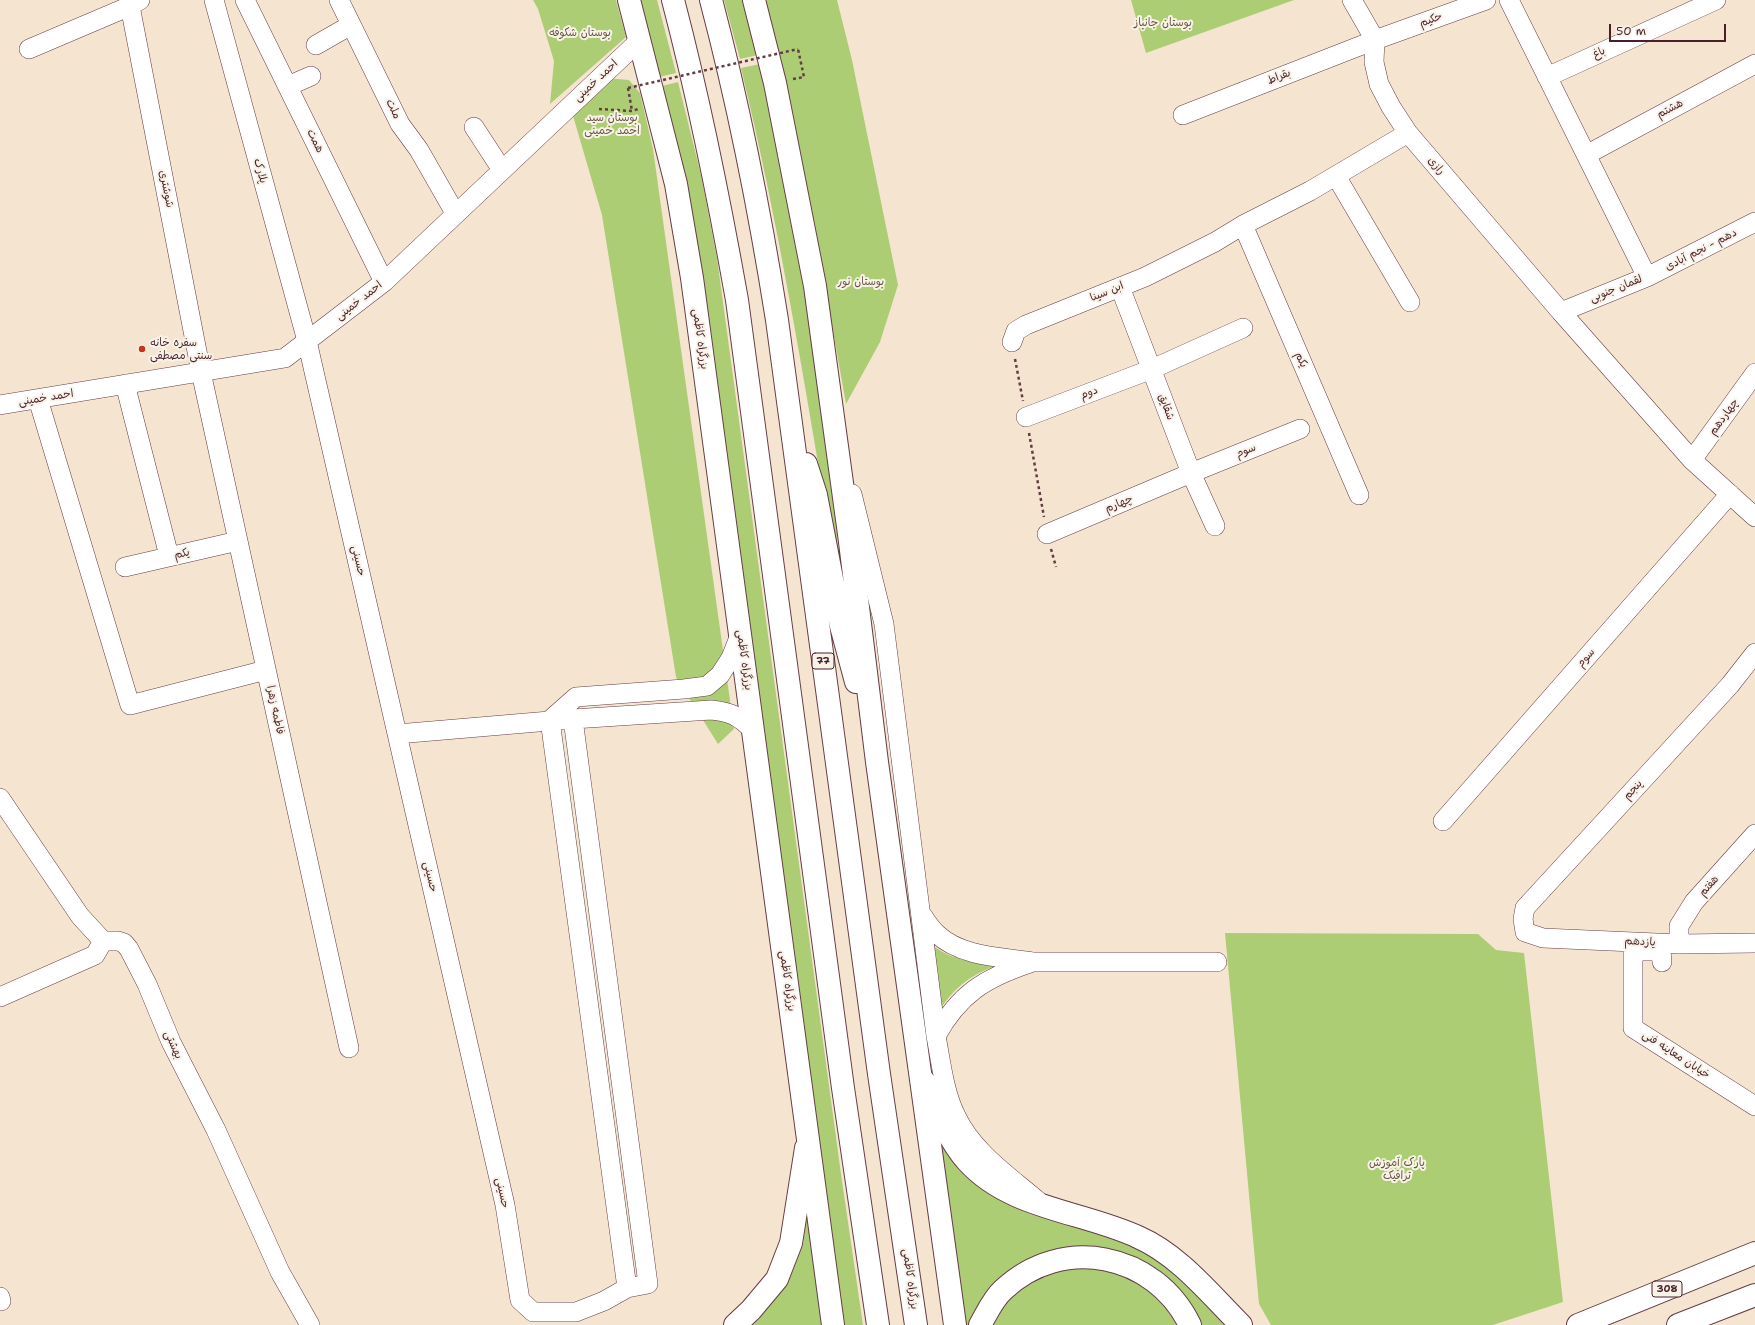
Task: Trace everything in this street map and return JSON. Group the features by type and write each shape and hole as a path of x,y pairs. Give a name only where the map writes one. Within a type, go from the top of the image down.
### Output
{"main road":[{"name":"بزرگراه کاظمی","path":"628,0 676,184 691,270 833,1325"},
{"path":"673,0 694,79 721,207 736,300 843,1088 878,1325"},
{"name":"بزرگراه کاظمی","path":"711,0 726,60 762,229 790,417 879,1074 916,1325"},
{"path":"754,0 775,83 802,216 814,286 849,534 877,762 955,1325"},
{"path":"790,417 816,495 841,626 877,762"},
{"path":"921,1075 949,1135 966,1160 980,1174 1003,1189 1046,1207 1138,1237 1170,1255 1241,1325"},
{"path":"735,1325 751,1310 777,1279 791,1242 808,1134"},
{"name":"308","path":"1578,1325 1755,1253"},
{"path":"980,1325 1003,1290 1023,1274 1057,1259 1096,1257 1129,1265 1155,1280 1178,1303 1190,1325"},
{"path":"1678,1325 1755,1295"}],"street":[{"name":"پلارک","path":"214,0 307,341"},
{"name":"همت","path":"245,0 384,282"},
{"name":"ملت","path":"339,0 400,124 420,150 455,213"},
{"path":"1352,0 1375,40"},
{"name":"حکیم","path":"1375,40 1486,0"},
{"name":"لقمان جنوبی","path":"1509,0 1647,277 1561,312"},
{"name":"باغ","path":"1547,77 1716,0"},
{"path":"29,49 135,3"},
{"name":"شوشتری","path":"135,3 201,372"},
{"path":"316,45 352,25"},
{"name":"بقراط","path":"1183,115 1375,40"},
{"name":"رازی","path":"1375,40 1374,62 1379,84 1391,107 1408,133 1561,312"},
{"name":"احمد خمینی","path":"0,405 285,358 384,282 455,213 639,41"},
{"name":"هشتم","path":"1586,155 1755,64"},
{"path":"288,86 311,76"},
{"path":"474,127 502,170"},
{"name":"ابن سینا","path":"1012,342 1016,331 1026,325 1144,277 1201,249 1336,176 1408,133"},
{"path":"1336,176 1410,302"},
{"name":"دهم - نجم آبادی","path":"1647,277 1755,222"},
{"name":"یکم","path":"1243,225 1359,495"},
{"name":"شقایق","path":"1120,287 1191,473 1215,526"},
{"path":"1561,312 1692,460 1755,517"},
{"path":"1152,369 1243,328"},
{"name":"حسینی","path":"307,341 505,1204 520,1300 533,1312 576,1312 604,1301 627,1288 648,1284 573,719"},
{"name":"دوم","path":"1026,417 1152,369"},
{"name":"فاطمه زهرا","path":"201,372 349,1048"},
{"name":"چهاردهم","path":"1692,460 1755,374"},
{"path":"125,384 169,556"},
{"path":"38,399 130,705 266,670"},
{"path":"831,406 884,624 922,915 936,1036 945,1084 956,1116 975,1146 1046,1207"},
{"name":"سوم","path":"1191,473 1300,429"},
{"name":"چهارم","path":"1047,534 1191,473"},
{"name":"سوم","path":"1443,821 1730,494"},
{"name":"یکم","path":"125,567 238,541"},
{"path":"550,720 576,697 707,686 720,675 728,663 740,635"},
{"name":"پنجم","path":"1525,932 1523,919 1525,908 1730,684 1755,653"},
{"path":"397,734 550,720 712,710 728,712 740,718 753,730"},
{"path":"550,720 627,1288"},
{"path":"0,798 80,916 103,941 95,955 0,997"},
{"name":"هفتم","path":"1678,944 1679,926 1694,902 1755,834"},
{"path":"922,915 936,934 950,944 987,955 1033,962 1217,962"},
{"name":"یازدهم","path":"1525,932 1543,938 1678,944 1755,943"},
{"name":"بهشتی","path":"103,941 118,941 124,943 129,949 147,984 171,1042 216,1130 280,1272 310,1325"},
{"name":"خیابان معاینه فنی","path":"1662,962 1661,951 1633,951 1633,1028 1755,1106"},
{"path":"936,1036 948,1015 964,998 986,982 1009,970 1033,962"}],"path":[{"path":"599,109 632,111 628,88 798,49 804,77"},
{"path":"1012,342 1047,534 1056,567"}],"green space":[{"name":"بوستان شکوفه","path":"533,0 616,0 626,37 550,104 554,61 538,9"},
{"path":"638,0 657,0 676,73 659,77"},
{"path":"724,0 743,0 758,55 740,59"},
{"name":"بوستان نور","path":"765,0 837,0 852,60 898,285 880,342 846,404 825,286"},
{"name":"بوستان جانباز","path":"1131,0 1294,0 1146,53"},
{"path":"760,64 781,159 806,300 837,534 838,558 829,528 767,182 741,68"},
{"name":"بوستان سید احمد خمینی","path":"605,78 629,80 640,93 653,149 734,729 718,744 676,677 602,215 571,109"},
{"path":"678,82 701,175 717,258 841,1174 863,1325 843,1325 662,86"},
{"name":"پارک آموزش ترافیک","path":"1225,933 1478,934 1496,950 1524,953 1563,1302 1493,1325 1271,1325 1259,1304"},
{"path":"930,942 936,948 951,956 995,966 977,974 962,984 949,997 938,1013"},
{"path":"939,1131 984,1189 1006,1203 1030,1214 1127,1241 1170,1265 1230,1325 1200,1325 1185,1298 1059,1251 971,1325 965,1325"},
{"path":"807,1214 822,1325 752,1325 788,1282 803,1244"},
{"path":"1085,1266 1127,1277 1139,1284 1159,1300 1177,1325 990,1325 998,1310 1010,1296 1032,1279 1057,1271"}],"place":[{"name":"سفره خانه سنتی مصطفی","path":"142,349"}]}
